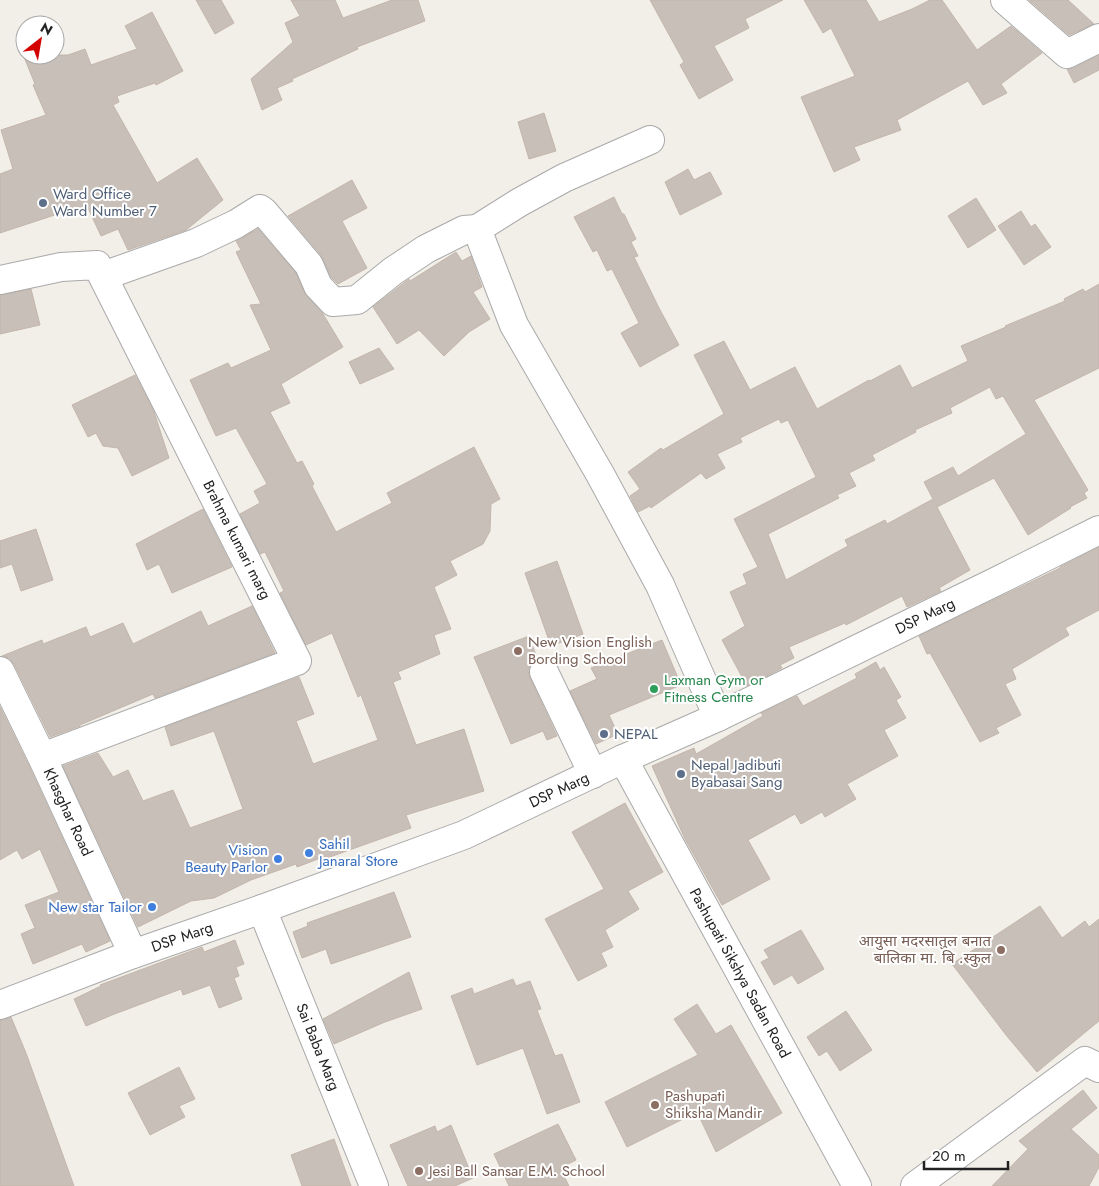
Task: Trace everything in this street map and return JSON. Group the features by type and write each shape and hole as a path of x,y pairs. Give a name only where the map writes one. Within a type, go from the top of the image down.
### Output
{"street":[{"path":"1005,0 1067,54 1099,38"},
{"path":"0,280 61,267 97,264 103,276 196,243 236,224 260,209 309,265 318,286 333,302 357,300 393,271 426,249 464,230 477,230 520,202 564,178 650,140"},
{"path":"477,230 514,325 600,474 660,585 718,717"},
{"name":"Brahma kumari marg","path":"42,757 297,661 103,276"},
{"name":"DSP Marg","path":"0,1006 133,954 464,835 623,759 718,717 1099,530"},
{"name":"Khasghar Road","path":"0,671 133,954"},
{"path":"544,672 593,774"},
{"name":"Pashupati Sikshya Sadan Road","path":"623,759 857,1186"},
{"name":"Sai Baba Marg","path":"262,908 374,1186"},
{"path":"915,1186 1085,1061 1099,1068"}],"building":[{"path":"196,0 221,0 234,23 215,34"},
{"path":"291,0 335,0 343,18 392,0 418,0 425,21 357,47 358,49 292,79 293,81 277,88 282,100 262,110 251,79 293,42 285,23 300,16"},
{"path":"650,0 783,0 745,19 749,28 714,46 733,80 699,99 680,65 684,62"},
{"path":"804,0 866,0 879,22 930,0 942,0 977,50 1011,26 1042,53 1001,84 1007,93 983,105 968,81 897,120 901,130 854,147 860,160 834,172 801,97 855,76 831,28 823,33"},
{"path":"1029,0 1068,0 1094,24 1069,35"},
{"path":"152,12 183,71 156,85 155,83 117,96 119,102 113,105 157,183 197,158 223,200 186,230 128,250 118,229 101,236 88,208 72,214 70,210 0,233 0,174 13,169 1,130 46,115 33,85 35,84 27,65 65,65 65,55 85,49 91,65 137,49 125,26"},
{"path":"1099,55 1099,70 1074,83 1067,69 1074,68"},
{"path":"544,113 556,151 529,159 518,122"},
{"path":"688,169 694,180 710,172 722,194 680,215 665,182"},
{"path":"352,180 367,208 342,221 367,268 338,284 331,277 321,255 288,216"},
{"path":"614,197 636,239 631,242 638,256 634,257 679,345 640,367 621,333 639,323 612,269 607,271 597,250 593,252 574,217"},
{"path":"976,198 996,230 968,248 948,216"},
{"path":"1021,211 1031,227 1035,224 1051,247 1024,265 998,226"},
{"path":"258,229 296,273 304,292 323,314 343,347 281,384 290,403 270,412 297,463 302,461 314,484 312,486 336,532 392,503 387,493 474,447 500,499 491,504 490,531 483,544 450,561 457,575 434,587 451,629 434,635 440,654 398,672 401,679 393,682 416,745 464,729 484,791 406,815 411,828 327,858 326,856 297,867 296,864 251,880 214,898 191,901 138,927 63,766 98,753 113,777 128,770 143,801 173,790 190,828 243,809 214,731 171,746 165,727 299,677 314,714 296,721 313,764 378,740 361,695 358,697 332,633 306,645 280,593 284,591 265,552 260,554 240,514 260,503 254,491 267,484 236,428 216,436 190,380 228,363 231,368 271,350 250,305 261,304 236,252 241,250 236,241"},
{"path":"456,252 462,261 471,256 482,287 473,292 490,319 469,332 444,356 419,330 397,344 373,307 409,279 410,281"},
{"path":"1099,284 1099,368 1034,400 1088,490 1084,493 1087,498 1028,535 994,478 937,507 970,570 939,588 941,591 907,607 902,596 846,625 845,623 789,647 794,658 780,665 782,668 747,686 722,640 745,626 730,592 747,584 743,574 758,567 734,519 816,477 788,420 781,423 779,419 740,438 742,442 717,454 725,468 706,479 701,473 651,508 650,506 638,512 630,496 640,489 628,472 661,448 663,450 724,414 694,355 724,341 750,390 795,367 817,409 900,365 912,388 968,361 961,346 1065,301 1064,299 1083,289 1085,292","holes":["990,387 996,399 1003,396 1026,434 958,476 953,467 924,482 933,499 887,524 885,520 845,540 848,546 786,580 768,534 839,498 837,495 856,486 849,473 875,460 872,455 916,432 915,430 952,413 950,408"]},
{"path":"31,289 40,325 0,334 0,295"},
{"path":"379,348 394,369 360,384 349,362"},
{"path":"135,375 154,412 169,458 132,476 118,448 103,446 96,433 88,437 72,405"},
{"path":"203,509 232,567 172,593 159,564 147,570 136,544"},
{"path":"36,529 53,580 21,591 12,564 0,568 0,541"},
{"path":"1099,547 1099,610 1065,628 1069,635 1012,669 1016,679 1005,684 1021,715 996,728 999,733 980,742 930,653 927,654 919,636 1060,568"},
{"path":"557,561 583,634 551,646 525,573"},
{"path":"252,606 275,653 155,698 153,694 50,737 14,664 9,658 2,656 42,640 43,644 86,627 90,637 123,623 133,644 201,611 208,626"},
{"path":"529,636 537,658 531,664 528,671 557,736 547,740 543,731 511,744 474,657"},
{"path":"662,640 681,685 609,715 618,734 596,744 570,691 597,679 591,668"},
{"path":"876,662 880,670 884,667 901,697 896,700 906,718 884,730 898,756 847,784 856,799 825,817 822,812 801,824 795,814 748,840 770,879 722,905 685,839 652,766 694,748 696,754 763,716 761,713 797,696 803,706 857,678 855,674"},
{"path":"0,707 110,941 86,952 82,944 33,964 21,934 35,928 25,905 59,892 40,849 22,859 17,850 0,860"},
{"path":"625,803 663,872 628,891 639,909 605,930 613,947 601,953 607,966 578,981 545,919 604,889 572,832"},
{"path":"394,892 411,937 331,964 326,949 302,958 293,932 308,926 307,923"},
{"path":"1040,906 1062,938 1085,921 1089,927 1099,919 1099,1021 1037,1072 952,964"},
{"path":"801,930 824,969 798,984 792,975 774,985 761,962 769,958 764,950"},
{"path":"235,940 244,964 236,967 239,976 234,978 242,999 219,1008 210,985 183,995 181,989 86,1026 74,999 100,985 202,947 204,952"},
{"path":"409,972 422,1009 385,1022 334,1044 323,1019"},
{"path":"513,979 516,986 530,981 541,1009 537,1010 555,1056 562,1054 580,1102 547,1114 523,1048 477,1065 451,996 472,988 474,994"},
{"path":"697,1004 716,1034 731,1025 782,1113 716,1152 697,1112 627,1147 605,1102 698,1055 674,1019"},
{"path":"846,1011 872,1050 840,1071 827,1051 819,1056 807,1037"},
{"path":"11,1017 74,1186 0,1186 0,1020"},
{"path":"179,1067 195,1099 179,1106 185,1117 150,1135 128,1093"},
{"path":"1083,1090 1097,1108 1071,1129 1099,1155 1099,1167 1089,1186 992,1186 1028,1149 1019,1141"},
{"path":"558,1124 576,1160 560,1168 569,1186 509,1186 494,1154"},
{"path":"451,1125 473,1178 455,1186 408,1186 390,1145 435,1126 437,1132"},
{"path":"334,1139 351,1186 302,1186 291,1155"}],"place":[{"name":"Ward Office Ward Number 7","path":"43,203"},
{"name":"New Vision English Bording School","path":"518,651"},
{"name":"Laxman Gym or Fitness Centre","path":"654,689"},
{"name":"NEPAL","path":"604,734"},
{"name":"Nepal Jadibuti Byabasai Sang","path":"681,774"},
{"name":"Sahil Janaral Store","path":"309,853"},
{"name":"Vision Beauty Parlor","path":"278,859"},
{"name":"New star Tailor","path":"152,907"},
{"name":"आयुसा मदरसातुल बनात बालिका मा. बि .स्कुल","path":"1001,950"},
{"name":"Pashupati Shiksha Mandir","path":"655,1105"},
{"name":"Jesi Ball Sansar E.M. School","path":"419,1171"}]}
